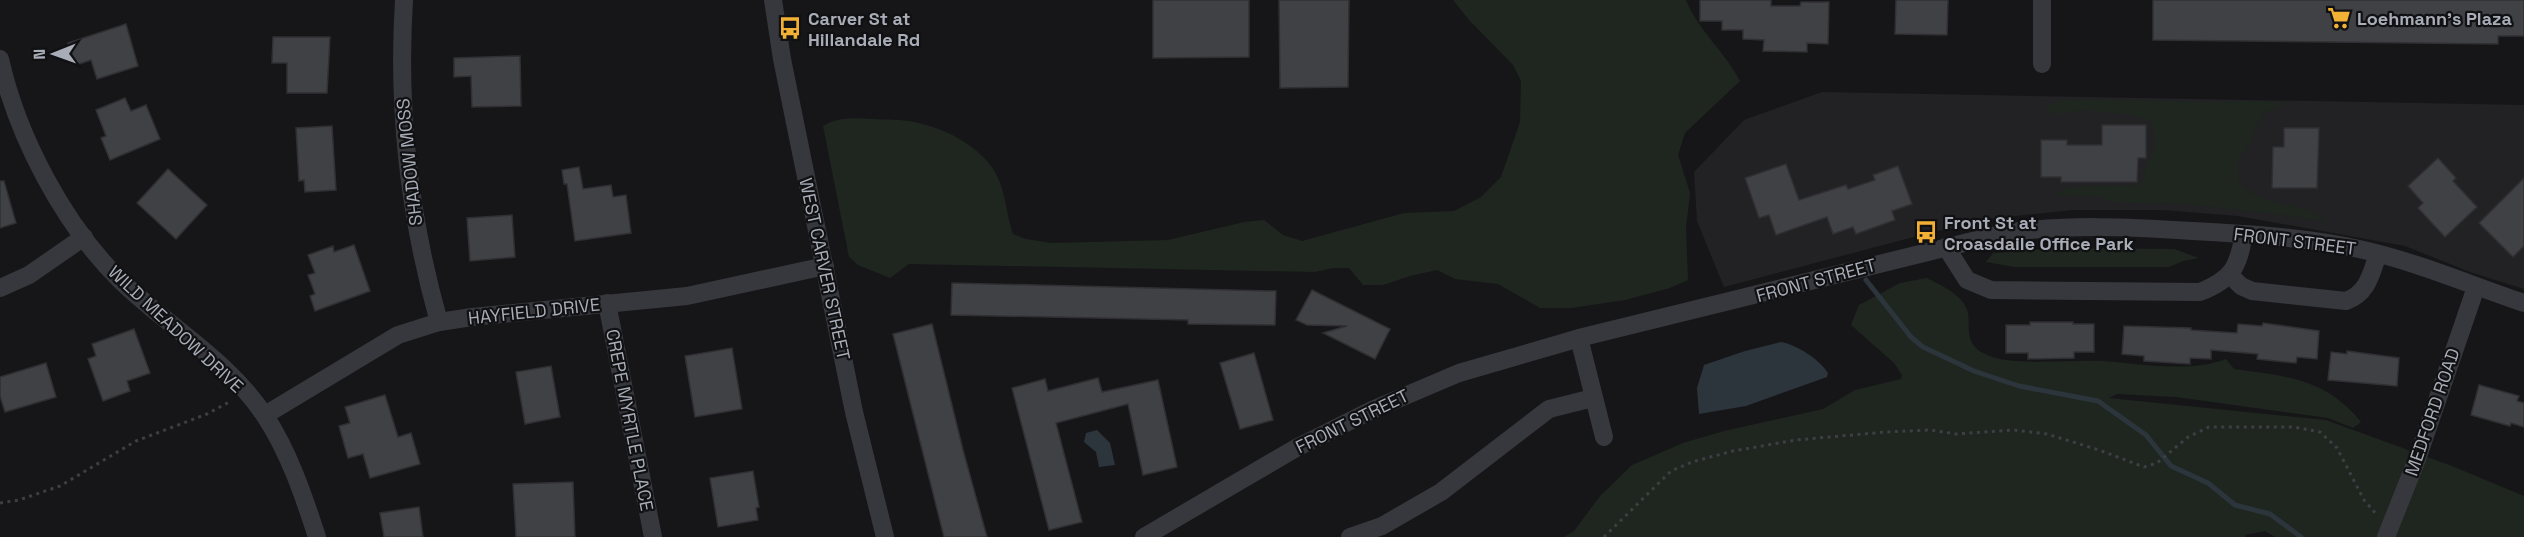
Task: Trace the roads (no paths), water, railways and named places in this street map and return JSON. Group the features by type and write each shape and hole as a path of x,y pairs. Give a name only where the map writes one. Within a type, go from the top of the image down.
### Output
{"street":[{"name":"SHADOW MOSS","path":"404,0 401,104 406,170 415,228 439,322"},
{"name":"WEST CARVER STREET","path":"773,0 782,59 854,412 885,537"},
{"path":"2042,0 2042,64"},
{"name":"WILD MEADOW DRIVE","path":"0,59 31,148 58,197 84,237 121,281 215,361 264,415 285,454 317,537"},
{"name":"FRONT STREET","path":"1148,536 1260,468 1372,410 1459,373 1579,338 2005,232 2042,228 2152,229 2320,241 2378,254 2524,303"},
{"path":"1946,247 1967,280 1991,290 2200,292 2216,286 2230,275 2238,264 2244,234"},
{"path":"0,288 29,275 84,237"},
{"path":"2230,275 2241,286 2252,291 2346,301 2353,299 2366,287 2378,254"},
{"name":"HAYFIELD DRIVE","path":"264,415 398,335 439,322 704,293 825,266"},
{"name":"MEDFORD ROAD","path":"2389,530 2417,459 2476,287"},
{"name":"CREPE MYRTLE PLACE","path":"607,303 653,537"},
{"path":"1579,338 1604,437"},
{"path":"1350,537 1382,526 1441,492 1549,409 1593,398"}],"waterway":[{"path":"1866,280 1911,337 1923,347 1974,371 2019,386 2098,401 2146,435 2171,466 2208,483 2235,505 2270,514 2301,537"}],"place":[{"name":"Loehmann's Plaza","path":"2339,18"},
{"name":"Carver St at Hillandale Rd","path":"790,28"},
{"name":"Front St at Croasdaile Office Park","path":"1926,232"}]}
